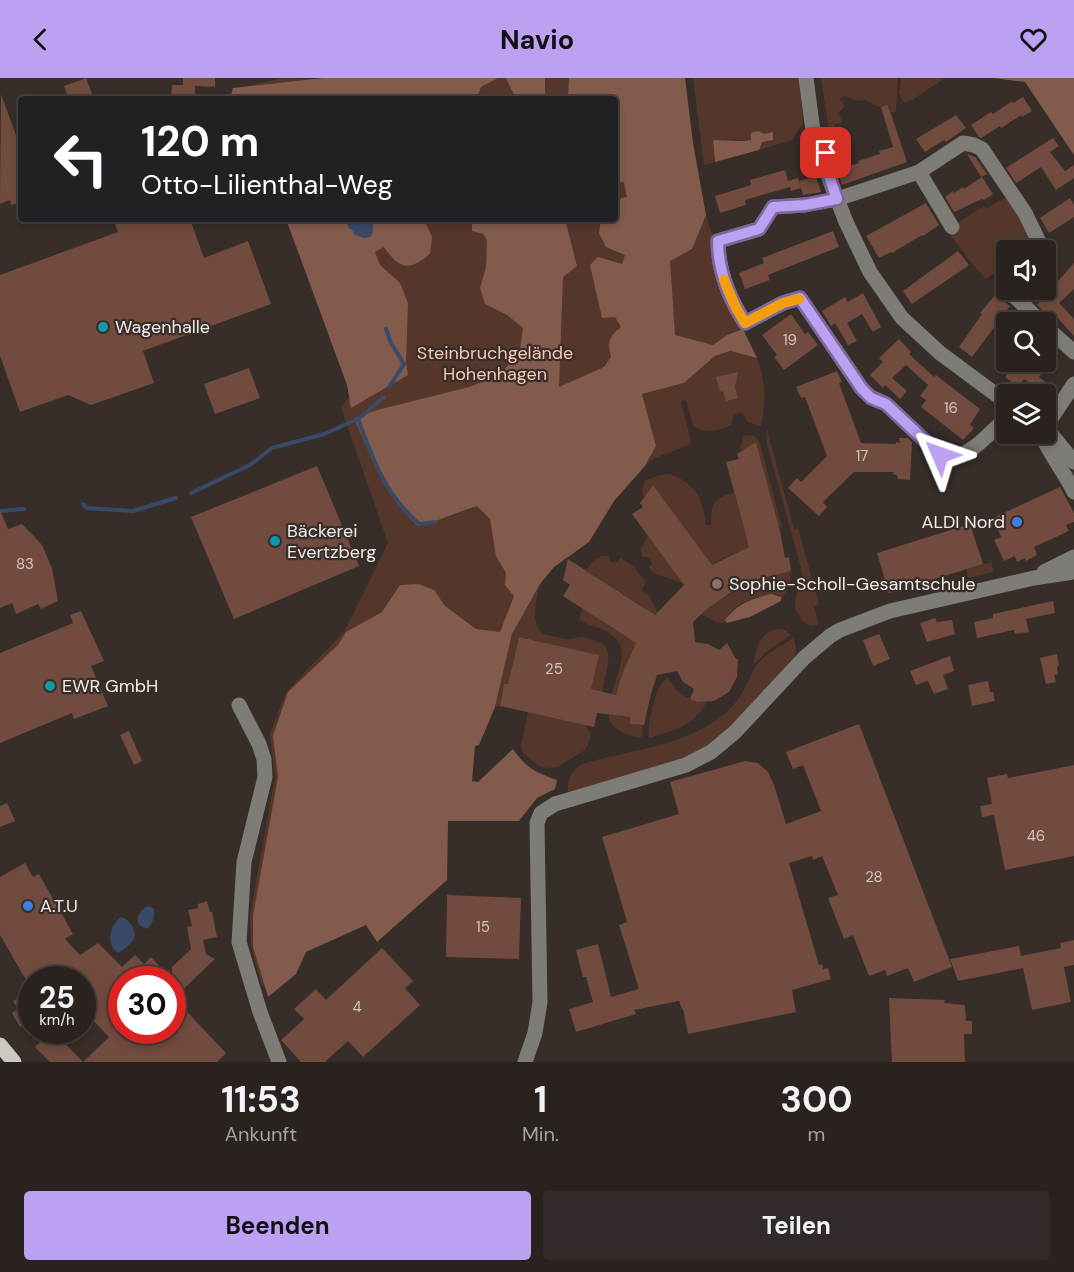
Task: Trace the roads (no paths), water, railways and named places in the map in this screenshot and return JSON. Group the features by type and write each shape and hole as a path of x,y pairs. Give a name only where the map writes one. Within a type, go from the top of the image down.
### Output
{"main road":[{"path":"0,1045 14,1062"}],"street":[{"path":"806,78 813,131 820,155 855,244 870,272 902,318 940,353 996,395"},
{"path":"815,78 826,167"},
{"path":"996,427 959,457 947,458 940,455 886,404 871,398 862,389 800,298 783,303 745,323 724,280 718,256 718,241 759,229 773,207 805,205 837,199 919,172 963,143 982,149 1024,213 1038,240"},
{"path":"919,172 952,228"},
{"path":"1018,300 1031,312"},
{"path":"1056,336 1074,352"},
{"path":"1056,411 1074,384"},
{"path":"1056,440 1074,462"},
{"path":"1045,444 1074,492"},
{"path":"1034,578 1074,557"},
{"path":"527,1062 540,1002 537,828 541,813 555,804 686,765 711,752 735,732 804,658 840,630 890,611 1034,578 1074,572"},
{"path":"239,705 259,744 264,759 265,777 244,862 239,942 260,1012 279,1062"},
{"path":"527,1062 531,1060 536,1062"}],"water":[{"path":"347,222 373,222 373,232 370,237 355,235"},
{"path":"149,906 154,909 154,914 147,929 139,925 138,916"},
{"path":"121,917 132,926 135,937 118,953 111,945 110,935 117,920"}],"waterway":[{"path":"386,329 391,343 404,364 389,387"},
{"path":"191,493 250,465 272,448 324,434 358,419 384,397"},
{"path":"358,419 374,461 396,499 417,522 421,524 435,522"},
{"path":"83,504 87,508 133,511 176,498"},
{"path":"0,511 24,509"}],"place":[{"name":"Wagenhalle","path":"103,327"},
{"name":"ALDI Nord","path":"1017,522"},
{"name":"Bäckerei Evertzberg","path":"275,541"},
{"name":"Sophie-Scholl-Gesamtschule","path":"717,584"},
{"name":"EWR GmbH","path":"50,686"},
{"name":"A.T.U","path":"28,906"}],"park label":[{"name":"Steinbruchgelände Hohenhagen","path":"495,363"}]}
